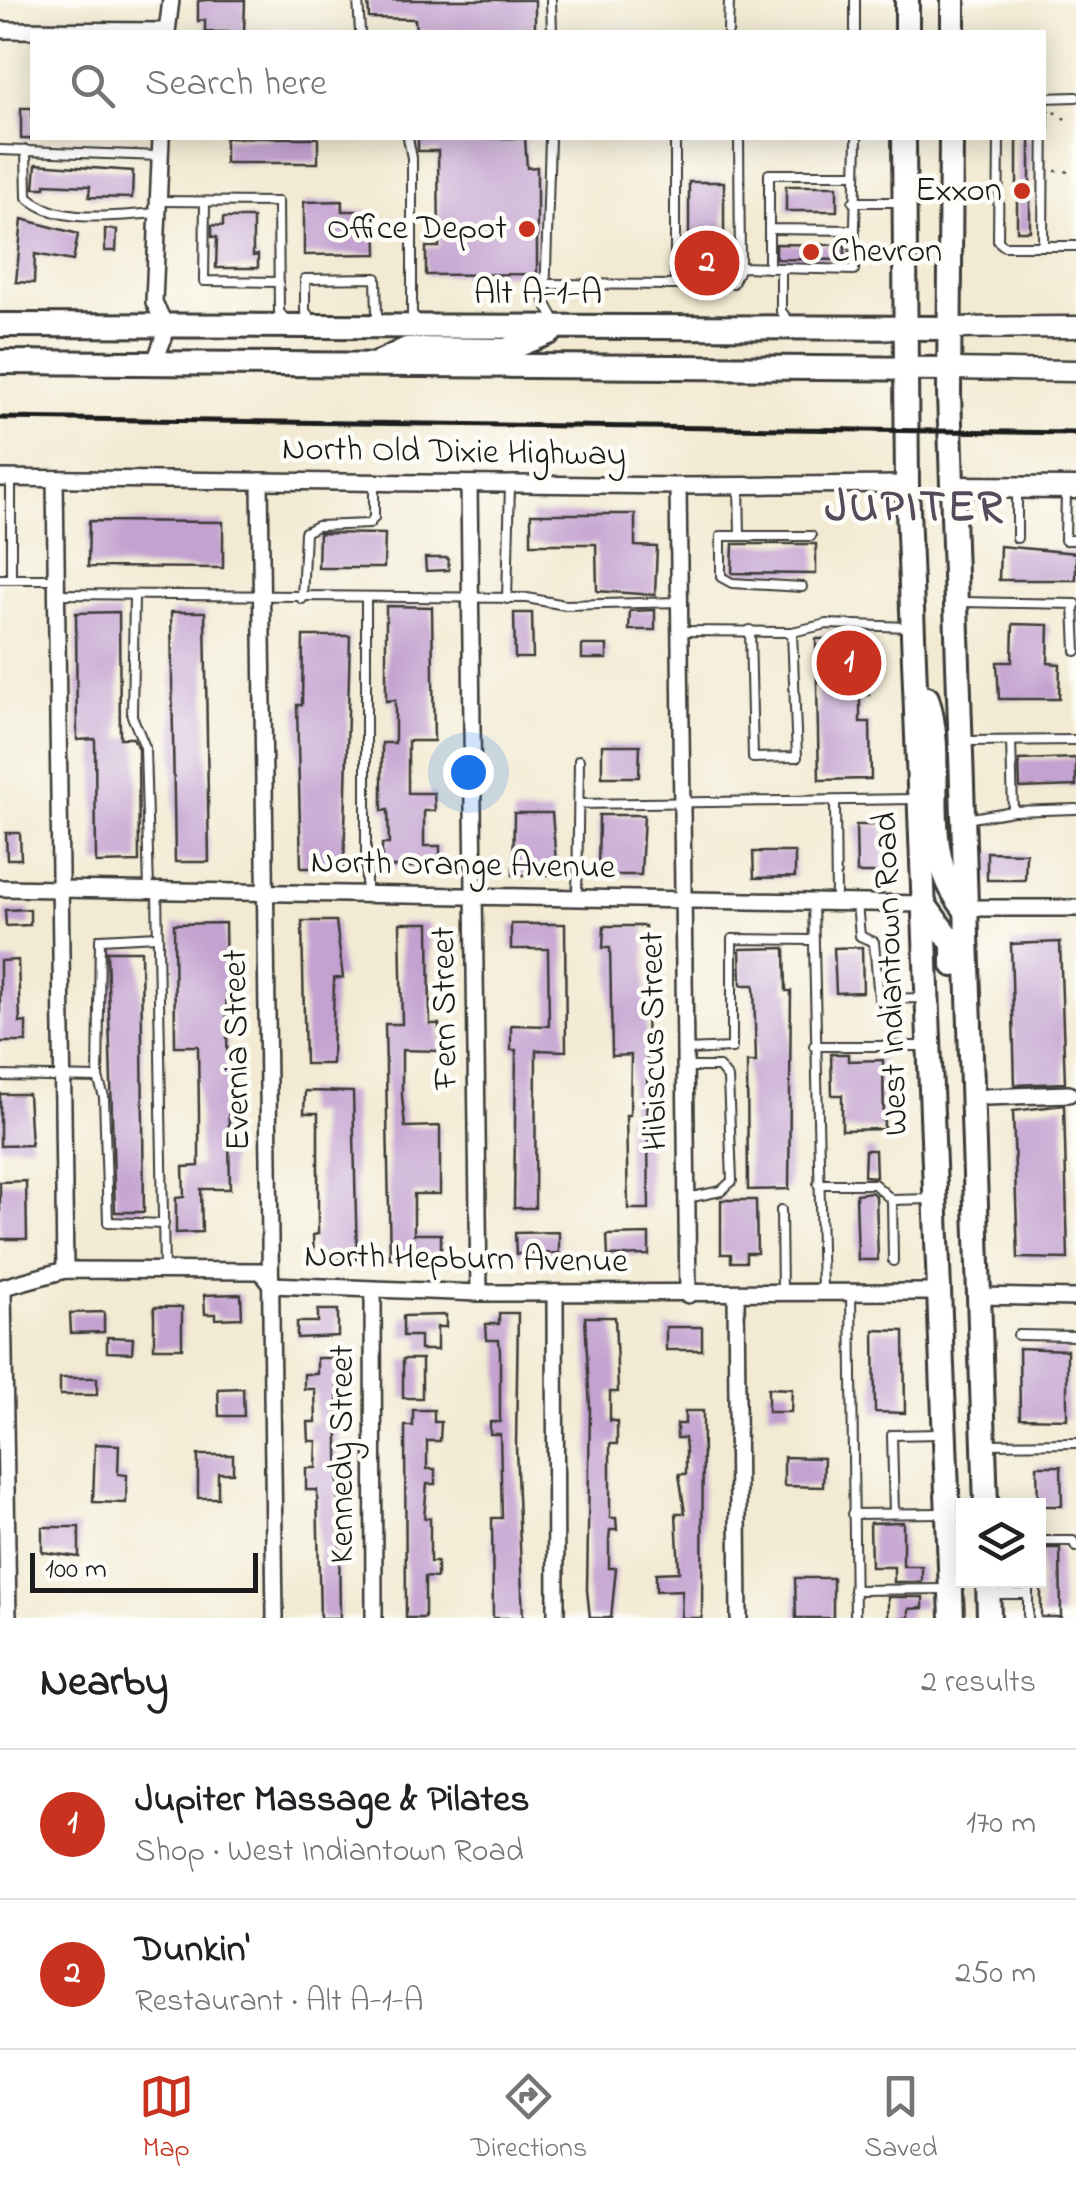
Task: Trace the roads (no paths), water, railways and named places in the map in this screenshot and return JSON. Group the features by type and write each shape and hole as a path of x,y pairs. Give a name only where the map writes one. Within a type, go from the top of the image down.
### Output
{"main road":[{"path":"906,30 908,0"},
{"path":"952,30 953,0"},
{"name":"West Indiantown Road","path":"904,140 903,369 952,1618"},
{"path":"951,140 949,370 986,1498"},
{"name":"Alt A-1-A","path":"0,325 166,329 1076,327"},
{"path":"374,366 406,349 506,350 559,328"},
{"name":"Alt A-1-A","path":"0,362 949,370"},
{"path":"949,370 1076,371"},
{"path":"952,487 1071,488"},
{"path":"915,678 929,700 934,732 942,873 964,908"},
{"path":"924,904 953,944 965,1153 976,1186"}],"street":[{"path":"167,30 170,0"},
{"path":"0,30 30,30"},
{"path":"154,364 166,329 154,302 162,140"},
{"name":"North Old Dixie Highway","path":"5,478 678,486 907,484"},
{"path":"55,479 66,1270"},
{"name":"Evernia Street","path":"260,481 275,1618"},
{"name":"Fern Street","path":"469,484 480,1293"},
{"name":"Hibiscus Street","path":"678,486 688,1295"},
{"name":"North Orange Avenue","path":"0,888 924,904"},
{"path":"964,908 1076,908"},
{"path":"987,1097 1069,1094"},
{"name":"North Hepburn Avenue","path":"2,1288 66,1270 164,1270 261,1271 271,1286 373,1290 688,1295 940,1292"},
{"path":"2,1288 3,1515 8,1618"},
{"name":"Kennedy Street","path":"373,1290 374,1618"},
{"path":"736,1293 738,1618"},
{"path":"555,1294 556,1618"},
{"path":"980,1296 1076,1298"}],"lane":[{"path":"358,0 360,30"},
{"path":"551,0 552,30"},
{"path":"728,30 729,0"},
{"path":"854,0 855,30"},
{"path":"1046,98 1076,97"},
{"path":"408,140 412,158 412,314 426,329"},
{"path":"550,140 548,284 544,302 559,328"},
{"path":"675,140 675,285"},
{"path":"548,284 733,283 740,267 739,140"},
{"path":"740,267 854,270 857,140"},
{"path":"999,140 998,241 1004,246 1076,246"},
{"path":"1044,140 1044,246"},
{"path":"0,150 161,156"},
{"path":"26,150 27,197 41,210 58,214 205,202 278,202 279,312 292,329"},
{"path":"768,268 770,174 854,174"},
{"path":"205,202 204,281 279,282"},
{"path":"854,202 902,202"},
{"path":"769,229 854,230"},
{"path":"781,268 781,311 795,328"},
{"path":"319,329 305,311 305,279 376,278 377,314 390,329"},
{"path":"5,478 11,578"},
{"path":"302,599 305,532 317,526 372,522 374,482"},
{"path":"507,599 510,484"},
{"path":"739,485 740,536"},
{"path":"1016,538 1017,487"},
{"path":"1071,488 1065,540 1076,540"},
{"path":"802,587 732,584 721,576 721,536 811,536"},
{"path":"0,579 134,596 507,599 564,605 679,602"},
{"path":"134,596 132,716 145,747 158,936 164,1270"},
{"path":"366,598 366,894"},
{"path":"955,602 1075,604 1076,651"},
{"path":"680,631 792,632 828,624 913,628"},
{"path":"750,630 753,758 797,757 792,632"},
{"path":"959,742 1076,740"},
{"path":"1010,741 1013,811"},
{"path":"577,898 579,760"},
{"path":"579,804 682,806 920,799"},
{"path":"835,802 836,902"},
{"path":"962,818 1076,809"},
{"path":"812,902 822,1294"},
{"path":"857,902 860,936 874,942 879,999 928,998"},
{"path":"158,936 100,939 98,1078 104,1097 108,1222 164,1224"},
{"path":"685,1058 732,1048 732,939 810,940"},
{"path":"814,1046 930,1046"},
{"path":"685,1058 719,1067 728,1078 732,1181 722,1190 687,1198"},
{"path":"0,1076 98,1078"},
{"path":"818,1184 874,1184 892,1200 936,1199"},
{"path":"892,1200 893,1261"},
{"path":"781,1210 782,1294"},
{"path":"851,1294 855,1618"},
{"path":"1018,1335 1076,1336"},
{"path":"894,1513 892,1435 945,1434"},
{"path":"984,1444 1076,1443"},
{"path":"852,1514 948,1512"},
{"path":"1046,1542 1072,1540 1076,1547"},
{"path":"1028,1588 1028,1618"},
{"path":"854,1590 951,1589"},
{"path":"989,1598 1028,1594"}],"railway":[{"path":"0,418 1076,433"}],"place":[{"name":"Exxon","path":"1022,191"},
{"name":"Office Depot","path":"527,229"},
{"name":"Chevron","path":"811,252"},
{"name":"Dunkin'","path":"707,263"},
{"name":"Jupiter Massage & Pilates","path":"849,663"}],"district":[{"name":"JUPITER","path":"915,509"}]}
